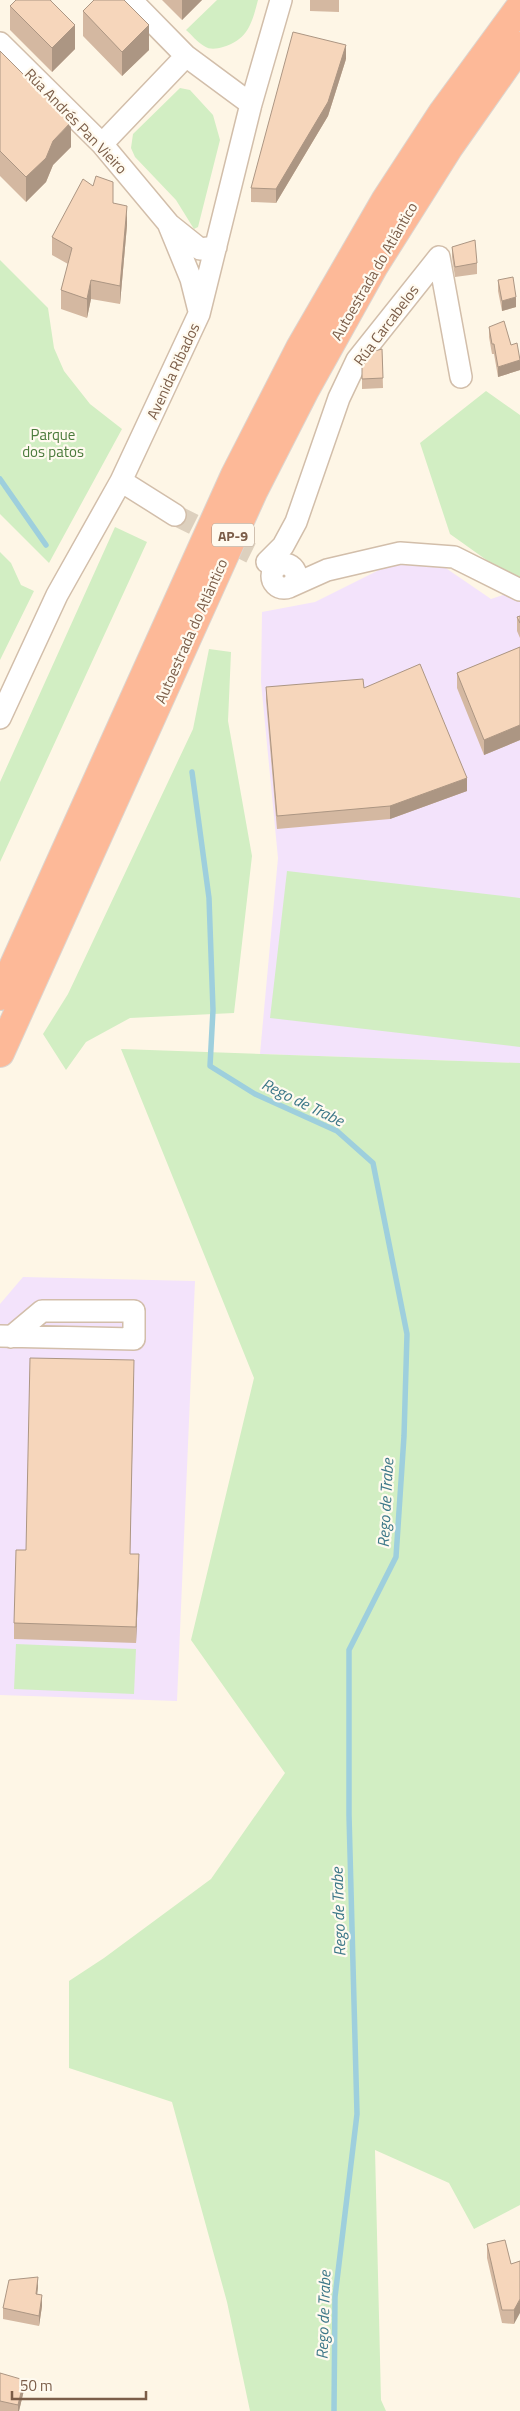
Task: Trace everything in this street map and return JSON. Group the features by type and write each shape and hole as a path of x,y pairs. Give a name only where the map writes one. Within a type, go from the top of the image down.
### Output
{"highway":[{"path":"443,112 478,37 504,0"},
{"name":"Autoestrada do Atlántico","path":"0,996 240,467 300,348 385,201 443,112 520,7"},
{"name":"Autoestrada do Atlántico","path":"0,1053 253,492 305,390 384,250 449,147 520,46"}],"street":[{"path":"131,0 186,56 251,104"},
{"name":"Avenida Ribados","path":"0,718 6,687 121,482 199,314 251,104 282,0"},
{"name":"Rúa Andrés Pan Vieiro","path":"0,43 102,144 168,223 200,249 216,247"},
{"path":"102,144 186,56"},
{"name":"Rúa Andrés Pan Vieiro","path":"168,223 191,279 199,314"},
{"name":"Rúa Carcabelos","path":"461,377 439,257 357,360 339,398 296,522 276,568 327,570 400,553 446,556 454,557 520,590"},
{"path":"121,482 175,515"},
{"path":"42,1311 134,1311 134,1339 5,1336 42,1311"}],"shaded area":[{"path":"434,560 491,599 506,594 520,599 520,1063 260,1054 278,858 261,682 262,612 315,602 395,562"},
{"path":"23,1277 195,1281 177,1701 0,1695 0,1304"}],"green space":[{"path":"217,0 258,0 251,23 243,35 231,44 211,49 201,44 186,30"},
{"path":"180,88 190,90 213,115 220,140 198,227 194,229 176,200 135,157 131,148 133,134"},
{"name":"Parque dos patos","path":"0,260 48,308 54,348 64,371 90,404 122,429 49,563 0,514"},
{"path":"486,391 520,415 520,584 450,534 420,443"},
{"path":"115,527 147,542 0,862 0,782"},
{"path":"0,552 11,563 21,585 34,591 0,660"},
{"path":"209,649 231,652 228,721 252,856 234,1013 130,1018 86,1042 66,1070 43,1034 68,994 193,729"},
{"path":"287,871 520,898 520,1047 270,1018"},
{"path":"121,1049 520,1063 520,2205 474,2229 449,2183 375,2150 381,2400 386,2411 250,2411 227,2302 172,2102 69,2068 69,1981 104,1958 211,1879 285,1773 191,1640 254,1378"},
{"path":"16,1644 136,1649 134,1694 14,1689"}],"building":[{"path":"16,0 50,0 75,25 52,48 10,6"},
{"path":"94,0 124,0 149,25 122,52 83,11"},
{"path":"293,32 346,45 328,102 276,189 251,188"},
{"path":"0,51 71,122 53,141 46,158 26,177 0,151"},
{"path":"96,176 113,182 113,203 127,206 120,286 91,280 87,299 61,290 72,248 52,237 83,179 93,186"},
{"path":"475,240 477,263 455,267 452,247"},
{"path":"513,277 516,297 502,301 498,280"},
{"path":"504,321 511,345 517,343 520,360 498,367 489,327"},
{"path":"382,349 383,378 362,379 362,368 368,356 371,352"},
{"path":"520,647 520,725 484,740 457,673"},
{"path":"420,664 467,778 390,806 277,816 266,687 363,679 364,688"},
{"path":"30,1358 134,1360 130,1554 139,1554 136,1627 14,1623 16,1550 26,1550"},
{"path":"505,2240 511,2264 520,2261 520,2299 514,2310 502,2310 487,2244"},
{"path":"38,2277 36,2294 42,2295 39,2316 3,2308 9,2280"},
{"path":"0,2373 24,2380 18,2405 0,2401"}],"waterway":[{"name":"Rego de Trabe","path":"0,479 46,545"},
{"name":"Rego de Trabe","path":"192,772 209,898 213,1010 210,1066 255,1094 337,1131 373,1163 407,1334 404,1436 396,1557 349,1650 349,1815 357,2114 335,2297 334,2411"}],"tunnel":[{"path":"175,515 259,557"}]}
